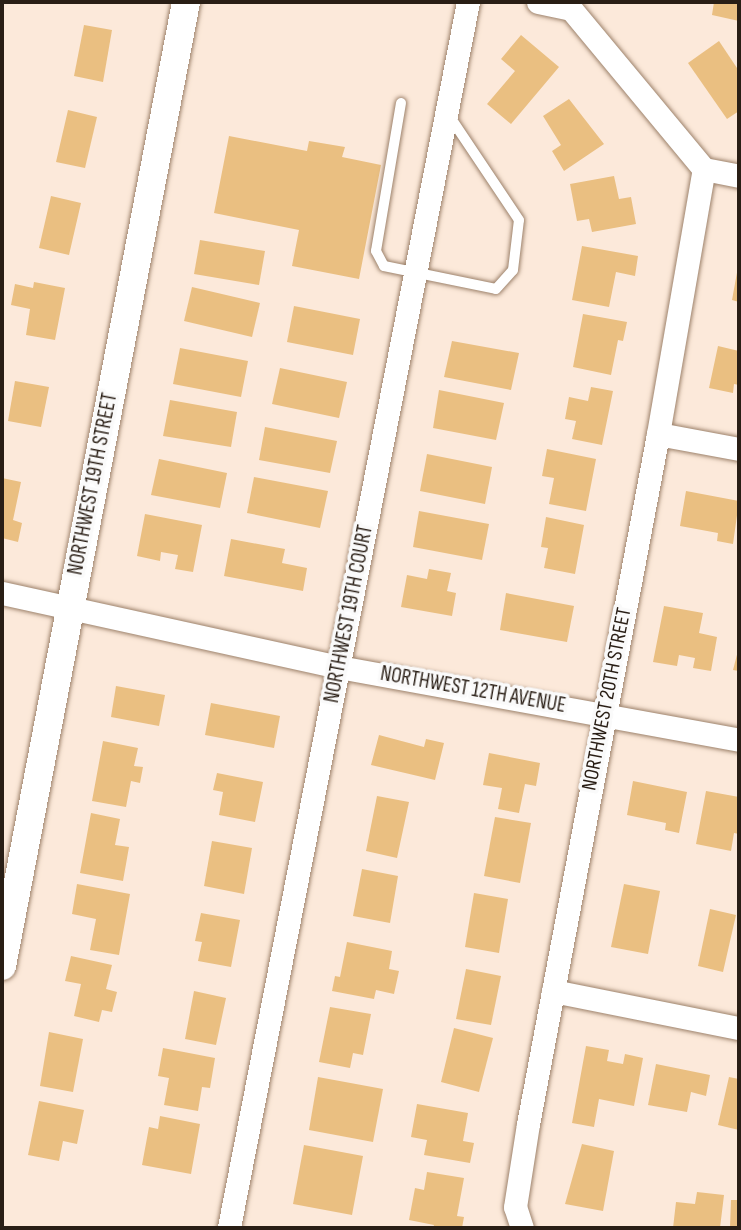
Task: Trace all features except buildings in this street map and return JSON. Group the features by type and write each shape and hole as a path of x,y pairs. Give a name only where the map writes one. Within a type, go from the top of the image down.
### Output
{"street":[{"name":"NORTHWEST 19TH STREET","path":"2,967 186,2"},
{"name":"NORTHWEST 19TH COURT","path":"229,1227 468,2"},
{"path":"538,2 571,9 704,169 739,176"},
{"name":"NORTHWEST 20TH STREET","path":"522,1228 515,1207 604,712 659,434 704,169"},
{"path":"659,434 739,449"},
{"name":"NORTHWEST 12TH AVENUE","path":"2,593 70,605 339,667 604,712 739,740"},
{"path":"553,991 739,1028"}],"lane":[{"path":"401,103 376,251 384,266 415,275 496,289 513,270 519,220 446,112"}]}
